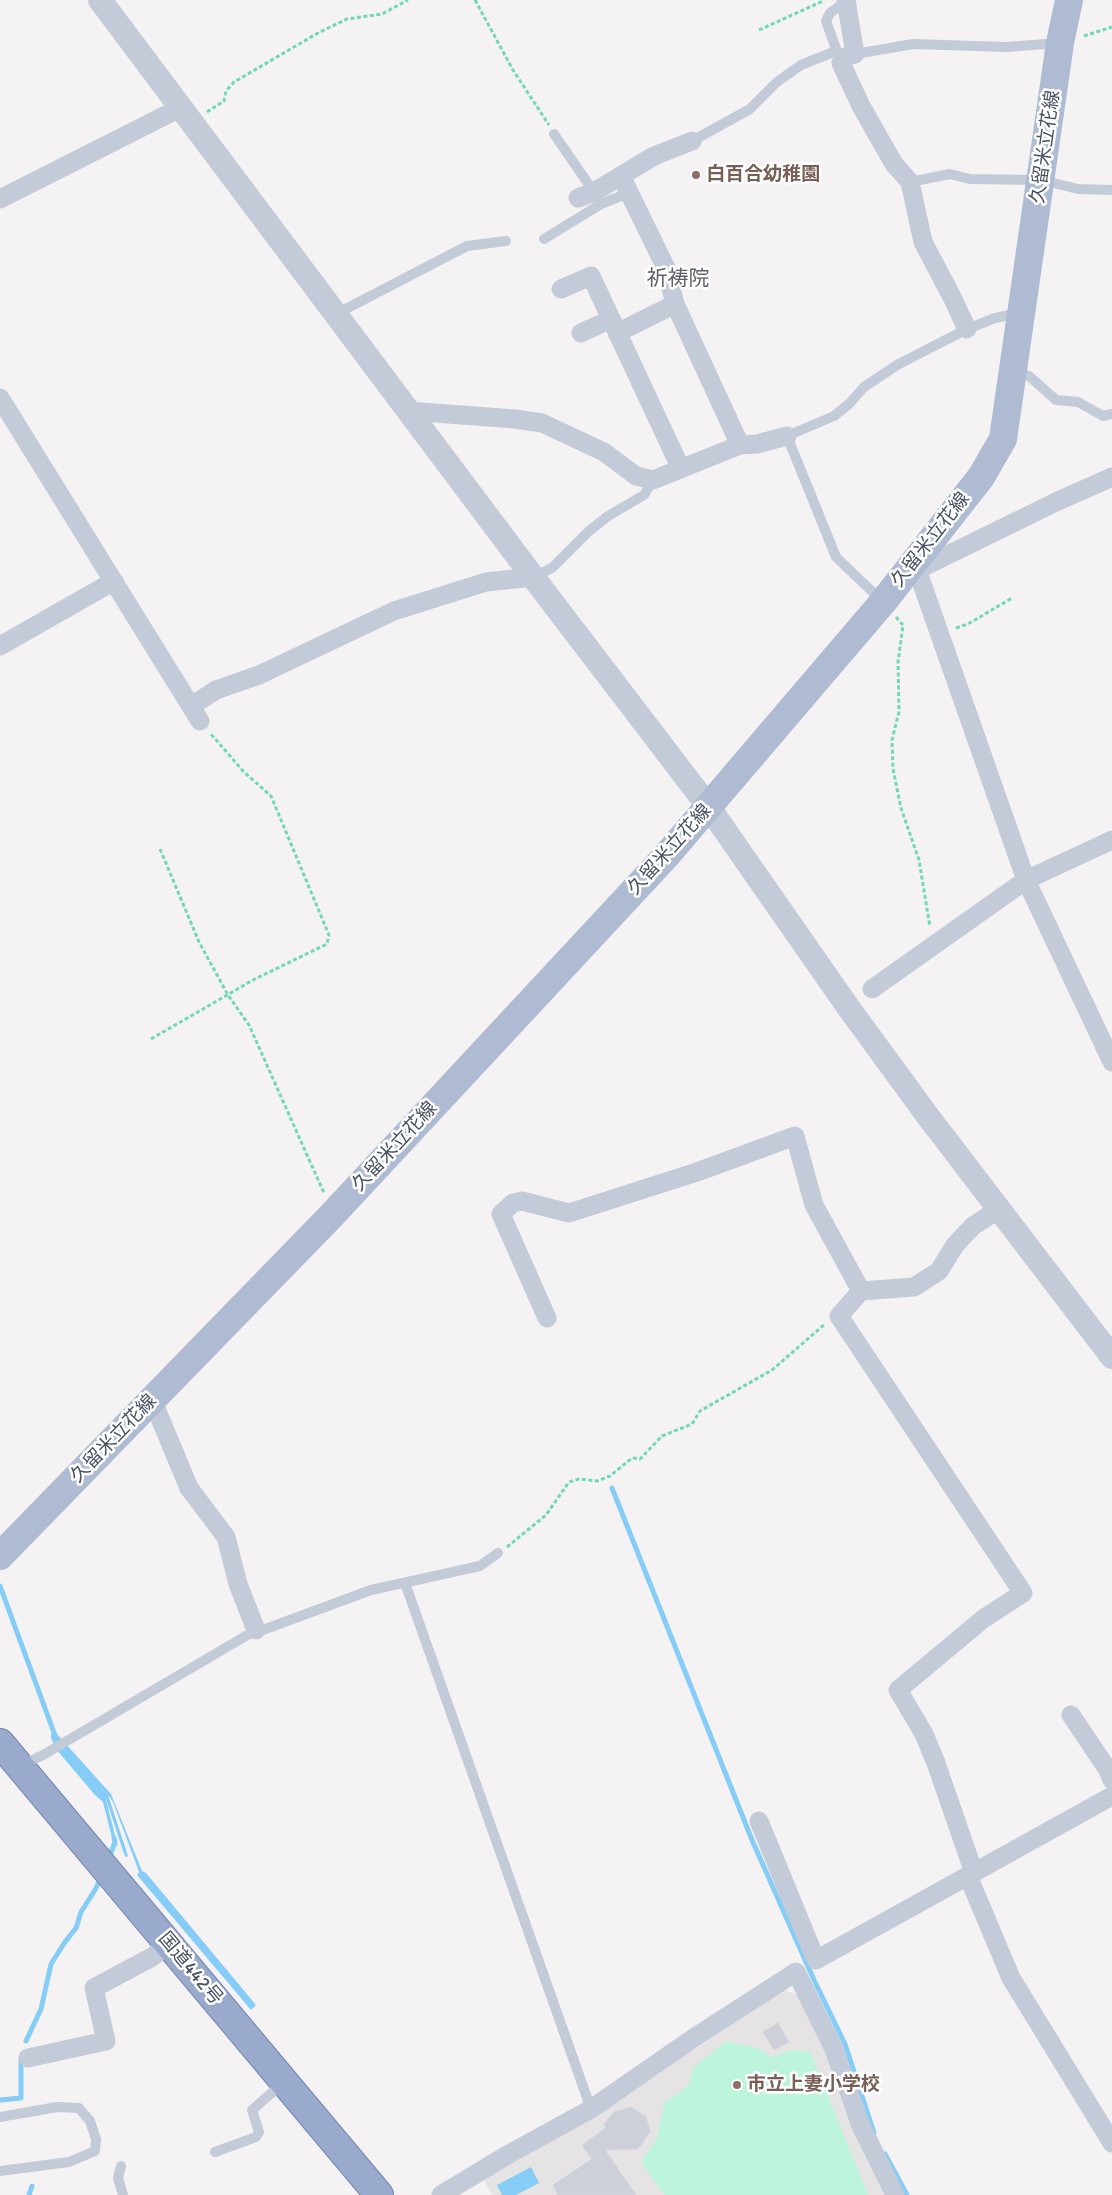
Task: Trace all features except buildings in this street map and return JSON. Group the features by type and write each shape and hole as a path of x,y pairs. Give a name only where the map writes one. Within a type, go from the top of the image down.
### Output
{"highway":[{"name":"国道442号","path":"0,1743 379,2195"}],"main road":[{"name":"久留米立花線","path":"0,1556 332,1215 667,855 915,566 981,477 1004,438 1060,43 1069,0"}],"street":[{"path":"100,0 533,577 708,806 848,1006 998,1209 1112,1358"},
{"path":"845,1 844,56 861,106 894,164 910,182 924,242 967,329"},
{"path":"0,199 187,114"},
{"path":"586,195 654,156 692,141"},
{"path":"621,176 666,268 675,304 740,445"},
{"path":"561,289 591,276 681,469"},
{"path":"581,333 614,326 675,304"},
{"path":"0,398 195,713 216,690 259,675 394,611 486,582 533,577"},
{"path":"408,411 515,419 542,423 604,452 636,476 653,480 740,445 757,444 787,436"},
{"path":"1112,477 915,566 1026,880 1112,1062"},
{"path":"0,646 114,581"},
{"path":"872,990 1026,880 1112,840"},
{"path":"547,1318 493,1212 522,1201 570,1212 697,1172 795,1136 814,1205 861,1291"},
{"path":"998,1209 973,1226 961,1238 939,1271 914,1288 861,1291 839,1316 1023,1593 983,1619 898,1690 924,1734 930,1749 971,1874 1011,1978 1112,2143"},
{"path":"152,1399 188,1488 226,1536 238,1584 256,1630"},
{"path":"1071,1715 1108,1770 1112,1780"},
{"path":"759,1821 816,1960 1112,1796"},
{"path":"28,2058 106,2041 94,1988 152,1958 168,1944"},
{"path":"441,2195 509,2154 591,2109 692,2039 796,1972 834,2049 860,2124 895,2195"}],"lane":[{"path":"692,141 750,109 777,82 801,65 913,44 1006,47 1060,43"},
{"path":"554,134 586,195"},
{"path":"910,182 950,174 970,179 1041,180 1078,189 1112,190"},
{"path":"544,238 602,204 629,193"},
{"path":"336,314 466,246 506,241"},
{"path":"883,602 836,558 787,436 834,416 850,404 864,387 890,370 967,329 995,318 1022,312"},
{"path":"1013,373 1029,376 1056,400 1078,402 1103,416 1112,414"},
{"path":"533,577 552,568 588,532 608,516 644,495 653,480"},
{"path":"20,1766 43,1755 256,1630 260,1631 371,1590 480,1566 498,1554"},
{"path":"405,1583 591,2109"},
{"path":"215,2152 256,2137 259,2132 252,2110 285,2081"},
{"path":"0,2117 57,2107 79,2108 90,2122 96,2139 95,2151 70,2162 0,2172"},
{"path":"121,2166 118,2178 123,2195"}],"path":[{"path":"187,114 224,101 226,92 234,82 318,33 347,19 382,14 407,0"},
{"path":"475,0 513,70 554,134"},
{"path":"760,30 825,0"},
{"path":"1060,43 1112,27"},
{"path":"939,633 968,624 1012,598"},
{"path":"883,602 903,624 898,662 899,712 892,740 893,769 901,808 919,860 927,916 934,945"},
{"path":"151,1039 253,980 328,944 330,935 271,796 244,772 195,713"},
{"path":"160,849 199,942 228,995 249,1025 315,1170 332,1215"},
{"path":"498,1554 546,1515 569,1482 579,1479 598,1481 610,1476 632,1458 640,1459 662,1436 692,1424 700,1411 772,1370 829,1321 839,1316"}],"shaded area":[{"name":"市立上妻小学校","path":"784,1990 800,1996 826,2052 849,2123 884,2195 492,2195 484,2180 596,2112 678,2057 702,2045"}],"green space":[{"path":"726,2041 757,2048 772,2057 791,2050 810,2051 868,2195 664,2195 641,2162 657,2138 664,2103 688,2086 693,2068"}],"water":[{"path":"56,1733 111,1794 142,1871 146,1873 256,2005 251,2010 137,1875 139,1872 113,1802 108,1795 128,1856 126,1857 124,1854 105,1796 118,1847 113,1842 103,1802 56,1749 51,1734"},
{"path":"531,2167 539,2183 516,2195 502,2195 497,2185"}],"waterway":[{"path":"612,1488 752,1840 814,1980 845,2044 874,2133"},
{"path":"0,1586 56,1738"},
{"path":"109,1858 115,1842 114,1838"},
{"path":"26,2041 41,2009 51,1964 76,1928 81,1912 101,1878"},
{"path":"0,2100 21,2098 21,2059"},
{"path":"885,2154 907,2195"},
{"path":"29,2195 32,2186"}],"place":[{"name":"白百合幼稚園","path":"696,175"},
{"name":"市立上妻小学校","path":"737,2085"}],"district":[{"name":"祈祷院","path":"678,279"}]}
